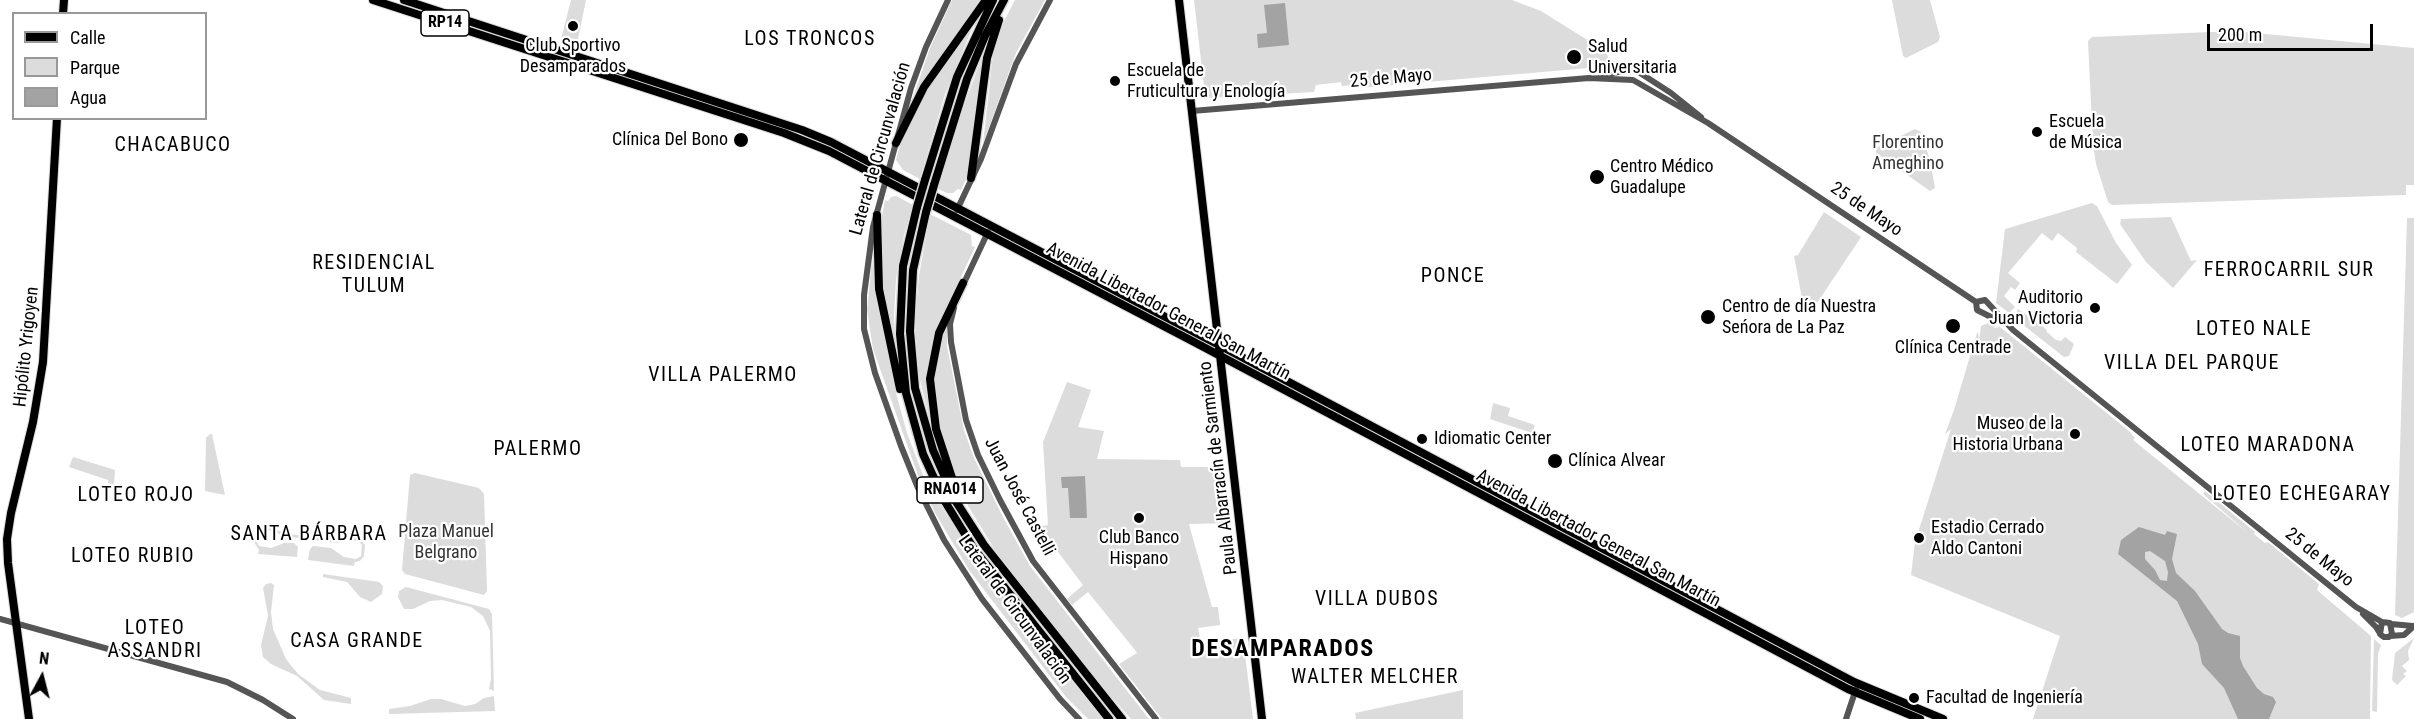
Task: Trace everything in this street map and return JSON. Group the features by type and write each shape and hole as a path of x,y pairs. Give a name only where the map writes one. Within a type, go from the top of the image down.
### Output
{"highway":[{"path":"896,143 924,87 986,0"},
{"name":"RNA014","path":"993,0 955,81 917,207 903,266 900,334 903,372 909,407 928,466 952,515 974,549 1109,719"},
{"path":"971,178 989,50 1005,0"},
{"name":"RNA014","path":"1005,0 982,42 967,79 917,248 911,294 910,331 913,372 920,411 933,450 948,485 970,524 990,553 1122,719"},
{"path":"877,215 877,274 882,308 910,427 919,452 928,466"},
{"path":"963,283 939,333 930,385 933,416 940,445 970,524"}],"main road":[{"name":"Avenida Libertador General San Martín","path":"373,0 792,136 830,152 1920,719"},
{"name":"Avenida Libertador General San Martín","path":"404,0 802,130 831,142 1219,345 1857,687 1943,719"},
{"name":"Paula Albarracín de Sarmiento","path":"1179,0 1262,719"},
{"name":"Hipólito Yrigoyen","path":"29,719 8,563 8,534 40,389 46,332 57,120"}],"street":[{"name":"Lateral de Circunvalación","path":"948,0 923,56 871,235 865,282 864,329 875,373 916,484 939,531 965,575 1055,693 1079,719"},
{"path":"953,216 984,151 1013,71 1050,0"},
{"path":"1637,71 1637,77 1631,80 1626,76 1628,70 1637,71 1668,91 1673,100"},
{"name":"25 de Mayo","path":"1592,78 1628,70"},
{"name":"25 de Mayo","path":"1192,111 1592,78 1631,80 1662,97 1673,100 1976,302"},
{"path":"1662,97 1668,91"},
{"name":"Juan José Castelli","path":"992,225 963,283 953,310 950,336 963,409 978,455 1018,536 1033,561 1156,719"},
{"path":"1983,299 1988,304 1987,309 1982,312 1976,308 1976,302 1983,299"},
{"name":"25 de Mayo","path":"1988,304 2012,328 2356,607 2382,622"},
{"name":"25 de Mayo","path":"1982,312 2012,328"},
{"name":"25 de Mayo","path":"2356,607 2380,634"},
{"path":"0,619 227,682 263,700 293,719"},
{"path":"2386,621 2391,624 2414,626 2404,635 2385,638 2380,634 2382,622 2386,621"},
{"path":"2390,636 2393,631 2391,624"},
{"path":"1846,719 1857,687"}],"green space":[{"name":"Club Sportivo Desamparados","path":"571,0 586,0 576,49 560,43"},
{"path":"952,0 980,0 925,78 911,103 930,48"},
{"path":"1015,0 1045,0 1016,53 983,144 993,54 1002,25"},
{"path":"1194,0 1512,0 1541,11 1597,46 1602,43 1612,66 1369,87 1365,84 1342,86 1341,82 1316,85 1314,92 1208,98 1205,95"},
{"path":"1892,0 1930,0 1940,37 1938,42 1906,58 1903,56"},
{"path":"974,24 945,94 920,179 903,170 896,160 901,141 922,95"},
{"path":"2234,31 2414,48 2414,185 2406,185 2406,195 2112,205 2108,202 2096,164 2093,144 2088,41 2092,37"},
{"path":"987,43 968,175 961,190 947,193 938,189 940,179"},
{"name":"Florentino Ameghino","path":"1915,129 1921,132 1930,160 1935,188 1930,191 1876,153 1876,148"},
{"path":"896,196 913,205 904,235 896,279 894,317 896,356 884,307 878,237 885,200 888,201 891,197"},
{"path":"2092,203 2097,206 2116,243 2132,265 2117,284 2076,252 2077,248 2058,233 2052,241 2042,233 2008,273 2020,283 2015,290 2011,287 2004,296 2015,307 2009,313 1996,303 2005,229"},
{"path":"1824,212 1861,237 1817,303 1804,309 1794,256 1798,255"},
{"path":"930,214 971,235 972,246 975,247 941,320 933,347 933,433 918,372 915,320 919,276"},
{"path":"2171,217 2191,261 2197,260 2173,288 2146,262 2120,224 2121,219"},
{"path":"2407,218 2414,218 2414,612 2402,618 2395,615"},
{"path":"872,259 877,305 896,393 907,433 926,483 972,554 1102,719 1088,719 1066,697 969,570 935,513 920,481 873,349 867,310"},
{"path":"2018,309 2046,329 2056,340 2061,341 2065,337 2074,344 2069,356 2064,357 2013,317"},
{"path":"947,320 947,346 964,430 974,458 1003,517 1030,566 1149,719 1131,719 1108,693 996,552 964,499 941,431 935,397 934,376 940,341"},
{"path":"1993,321 1997,325 1993,328 2000,327 2129,431 2135,438 2133,440 2248,533 2203,494 2205,491 2265,543 2268,542 2319,584 2317,590 2371,636 2370,719 2033,719 2060,636 1911,575 1915,542 1951,429 1945,434 1976,336 1978,331 1979,340 1981,326"},
{"name":"Club Banco Hispano","path":"1067,382 1091,390 1078,427 1104,431 1097,459 1180,460 1181,467 1224,467 1230,523 1189,524 1212,607 1218,607 1220,625 1198,628 1201,643 1243,638 1253,719 1162,719 1119,664 1137,653 1135,650 1088,592 1072,605 1067,599 1083,585 1052,544 1042,526 1048,525 1043,442"},
{"path":"1493,403 1510,408 1508,416 1535,425 1532,433 1490,419"},
{"path":"212,434 225,495 205,491 206,438"},
{"path":"73,457 115,470 114,486 108,483 108,480 69,467"},
{"name":"Plaza Manuel Belgrano","path":"415,473 479,488 484,494 487,591 484,595 405,574 402,570 410,475"},
{"path":"264,526 289,534 338,540 347,537 359,538 365,545 364,556 360,561 355,562 354,566 308,560 310,549 313,546 331,548 344,557 356,559 361,556 362,545 358,541 347,540 337,543 283,536 263,529 258,533 259,546 271,548 284,543 294,543 298,547 297,557 258,554 259,550 254,542 255,531"},
{"path":"323,574 379,582 383,586 382,594 371,602 360,597 347,582 323,577"},
{"path":"266,584 274,585 271,612 273,629 286,659 298,674 320,690 351,698 351,704 324,700 297,676 271,664 263,657 261,645 268,616 263,588"},
{"path":"406,587 489,609 492,614 494,691 489,689 491,679 490,631 483,616 471,607 442,600 430,601 413,609 404,609 398,597 399,591"},
{"path":"2414,638 2408,651 2409,660 2402,666 2407,671 2403,674 2406,676 2397,685 2392,680 2395,653"},
{"path":"2374,639 2381,645 2378,654 2377,712 2372,711"},
{"path":"1463,690 1463,719 1356,719 1355,713"},
{"path":"494,696 495,711 389,714 389,709 410,706 431,699 441,699 465,706"}],"water":[{"path":"1285,3 1289,45 1258,48 1257,34 1267,33 1264,5"},
{"path":"1085,476 1087,518 1070,518 1068,488 1062,488 1061,477"},
{"path":"2139,527 2165,535 2167,531 2177,534 2172,559 2176,573 2195,591 2222,629 2240,636 2240,658 2243,666 2257,688 2273,697 2276,702 2269,719 2238,719 2224,688 2202,664 2198,644 2177,601 2118,554 2121,540","holes":["2150,551 2165,561 2168,572 2167,581 2160,580 2145,559 2145,552"]}],"place":[{"name":"Club Sportivo Desamparados","path":"573,26"},
{"name":"Salud Universitaria","path":"1574,57"},
{"name":"Escuela de Fruticultura y Enología","path":"1115,81"},
{"name":"Escuela de Música","path":"2037,132"},
{"name":"Clínica Del Bono","path":"741,140"},
{"name":"Centro Médico Guadalupe","path":"1597,177"},
{"name":"Auditorio Juan Victoria","path":"2095,308"},
{"name":"Centro de día Nuestra Seńora de La Paz","path":"1708,317"},
{"name":"Clínica Centrade","path":"1953,326"},
{"name":"Museo de la Historia Urbana","path":"2075,434"},
{"name":"Idiomatic Center","path":"1422,439"},
{"name":"Clínica Alvear","path":"1555,461"},
{"name":"Club Banco Hispano","path":"1139,518"},
{"name":"Estadio Cerrado Aldo Cantoni","path":"1919,538"},
{"name":"Facultad de Ingeniería","path":"1914,698"}],"district":[{"name":"LOS TRONCOS","path":"810,40"},
{"name":"CHACABUCO","path":"173,146"},
{"name":"FERROCARRIL SUR","path":"2289,271"},
{"name":"RESIDENCIAL TULUM","path":"374,276"},
{"name":"PONCE","path":"1453,277"},
{"name":"LOTEO NALE","path":"2254,330"},
{"name":"VILLA DEL PARQUE","path":"2192,364"},
{"name":"VILLA PALERMO","path":"723,376"},
{"name":"LOTEO MARADONA","path":"2268,446"},
{"name":"PALERMO","path":"538,450"},
{"name":"LOTEO ECHEGARAY","path":"2302,495"},
{"name":"LOTEO ROJO","path":"136,496"},
{"name":"SANTA BÁRBARA","path":"309,535"},
{"name":"LOTEO RUBIO","path":"133,557"},
{"name":"VILLA DUBOS","path":"1377,600"},
{"name":"LOTEO ASSANDRI","path":"155,640"},
{"name":"CASA GRANDE","path":"357,642"},
{"name":"DESAMPARADOS","path":"1283,650"},
{"name":"WALTER MELCHER","path":"1375,678"}]}
